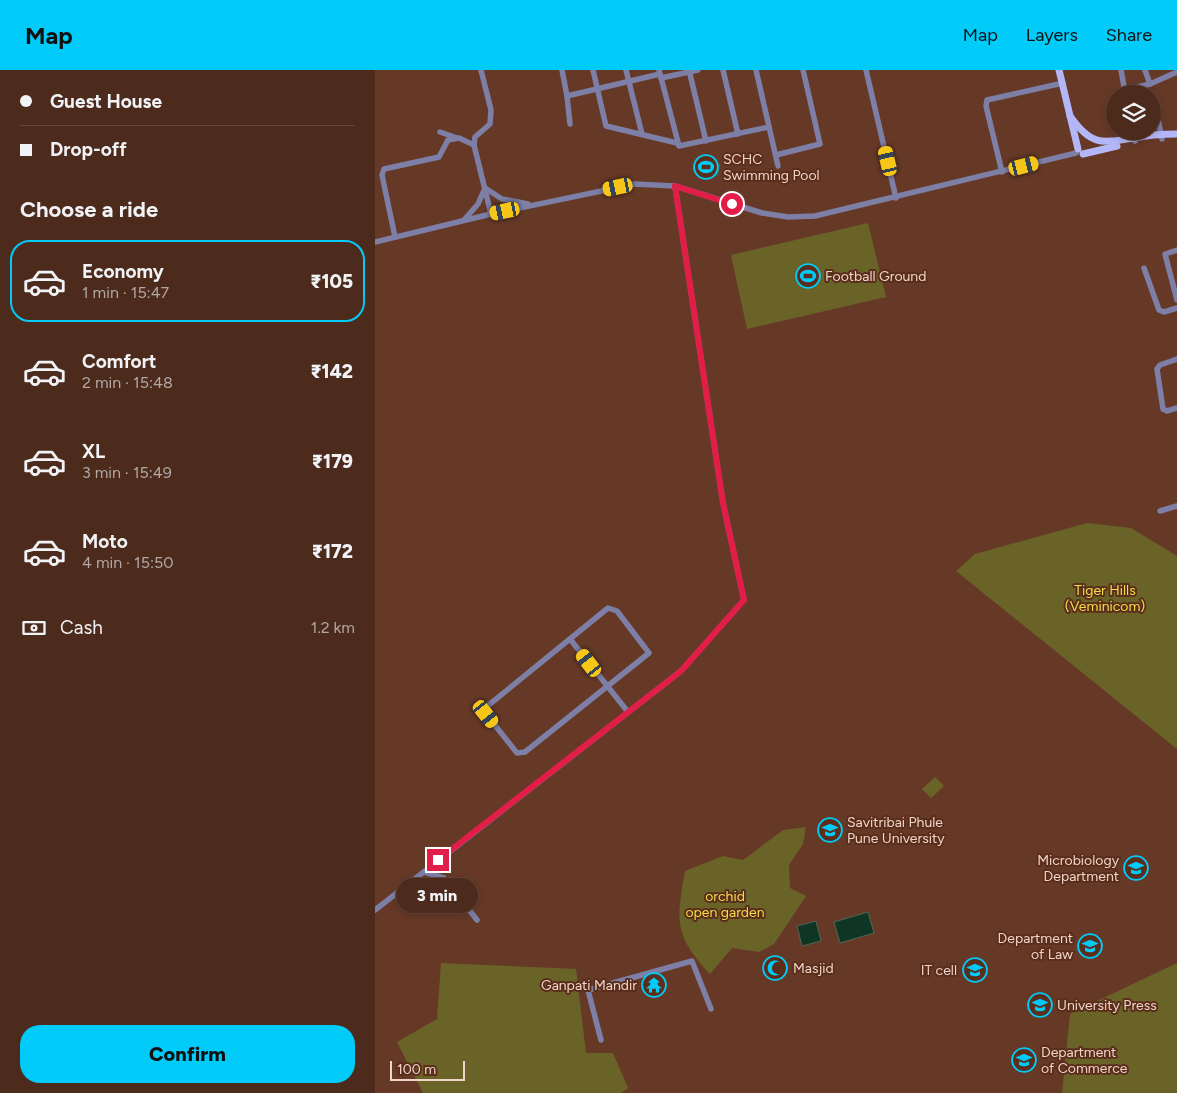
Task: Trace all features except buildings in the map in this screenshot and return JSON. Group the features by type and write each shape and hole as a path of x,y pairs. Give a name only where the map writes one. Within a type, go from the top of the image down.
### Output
{"main road":[{"path":"1059,70 1080,152"},
{"path":"1070,116 1085,134 1099,141 1111,143"},
{"path":"1162,137 1177,134"},
{"path":"1162,137 1177,138"},
{"path":"1080,152 1122,140"},
{"path":"1080,152 1123,144 1129,140"}],"street":[{"path":"481,70 491,110 490,124 475,136 474,145 491,214"},
{"path":"563,70 570,124"},
{"path":"593,70 605,126 677,143 684,147 769,127"},
{"path":"626,70 642,134"},
{"path":"567,96 660,74 698,70"},
{"path":"723,70 738,134"},
{"path":"756,70 778,166"},
{"path":"776,155 820,144 803,70"},
{"path":"866,70 896,198"},
{"path":"1121,70 1124,85"},
{"path":"1145,70 1150,84"},
{"path":"689,71 706,141"},
{"path":"1147,85 1168,73 1177,72"},
{"path":"660,74 677,143"},
{"path":"1002,172 986,106 987,100 1063,82"},
{"path":"440,132 474,145"},
{"path":"1161,132 1162,137"},
{"path":"395,237 382,171 399,164 439,157 448,140 459,138"},
{"path":"375,242 463,220 635,184 675,186 762,213 788,217 815,216 896,198 1080,152"},
{"path":"375,910 681,671 744,600 723,503 675,186"},
{"path":"485,188 502,199 532,205"},
{"path":"463,220 479,204 485,188"},
{"path":"1177,250 1165,254 1177,300"},
{"path":"1144,268 1159,310 1164,312 1177,308"},
{"path":"1177,359 1160,364 1157,371 1163,409 1167,411 1177,408"},
{"path":"1160,511 1177,506"},
{"path":"608,608 617,611 649,654 523,753 517,753 486,714 486,706 570,639 608,608"},
{"path":"570,639 628,712"},
{"path":"424,872 444,878 477,920"},
{"path":"601,1040 589,990 692,961 711,1009"}],"green space":[{"name":"Football Ground","path":"868,223 886,297 747,329 731,255"},
{"name":"Tiger Hills (Veminicom)","path":"1087,523 1131,528 1177,556 1177,749 956,571 975,554"},
{"path":"935,777 944,786 931,798 922,789"},
{"name":"orchid open garden","path":"806,827 803,844 789,865 790,888 806,896 774,944 759,952 732,948 710,974 690,949 681,927 679,916 685,871 723,856 743,860 783,830"},
{"path":"441,963 576,969 586,1053 613,1053 628,1088 621,1093 423,1093 397,1042 437,1019"},
{"path":"1177,963 1177,1093 1062,1093 1070,1014"}],"shaded area":[{"name":"SCHC Swimming Pool","path":"696,159 720,165 717,176 693,170"},
{"path":"868,912 874,933 840,943 834,922"},
{"path":"816,921 821,941 802,946 797,926"}],"place":[{"name":"SCHC Swimming Pool","path":"706,167"},
{"name":"Football Ground","path":"808,276"},
{"name":"Savitribai Phule Pune University","path":"830,830"},
{"name":"Microbiology Department","path":"1136,868"},
{"name":"Department of Law","path":"1090,946"},
{"name":"Masjid","path":"775,968"},
{"name":"IT cell","path":"975,970"},
{"name":"Ganpati Mandir","path":"654,985"},
{"name":"University Press","path":"1040,1005"},
{"name":"Department of Commerce","path":"1024,1060"}],"route":[{"path":"438,860 681,671 744,600 723,503 675,186 732,204"}]}
